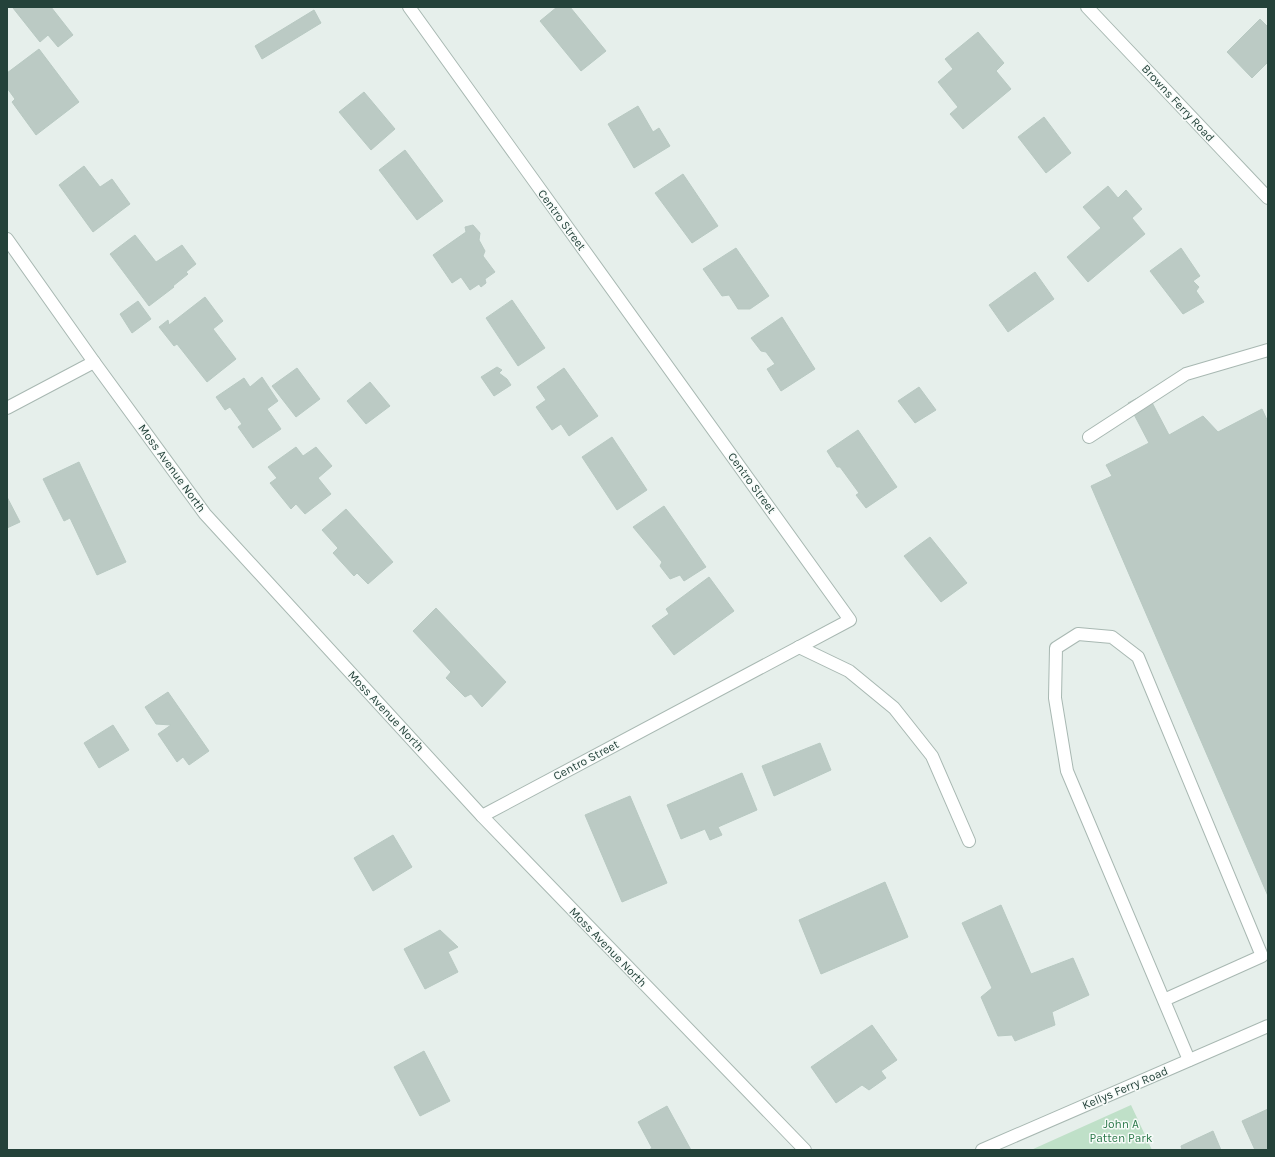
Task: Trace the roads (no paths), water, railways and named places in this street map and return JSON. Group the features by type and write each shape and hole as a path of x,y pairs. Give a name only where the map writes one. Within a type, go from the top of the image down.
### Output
{"street":[{"name":"Centro Street","path":"409,7 850,620 482,816"},
{"name":"Browns Ferry Road","path":"1087,7 1268,198"},
{"name":"Moss Avenue North","path":"7,239 94,362 205,514 482,816 805,1150"},
{"path":"1089,437 1186,374 1268,350"},
{"path":"7,408 94,362"},
{"path":"1164,1000 1262,956 1138,657 1112,637 1078,634 1056,648 1055,698 1067,771 1189,1060"},
{"path":"799,647 849,671 894,708 932,756 969,841"},
{"name":"Kellys Ferry Road","path":"982,1150 1268,1026"}],"park label":[{"name":"John A Patten Park","path":"1121,1131"}]}
